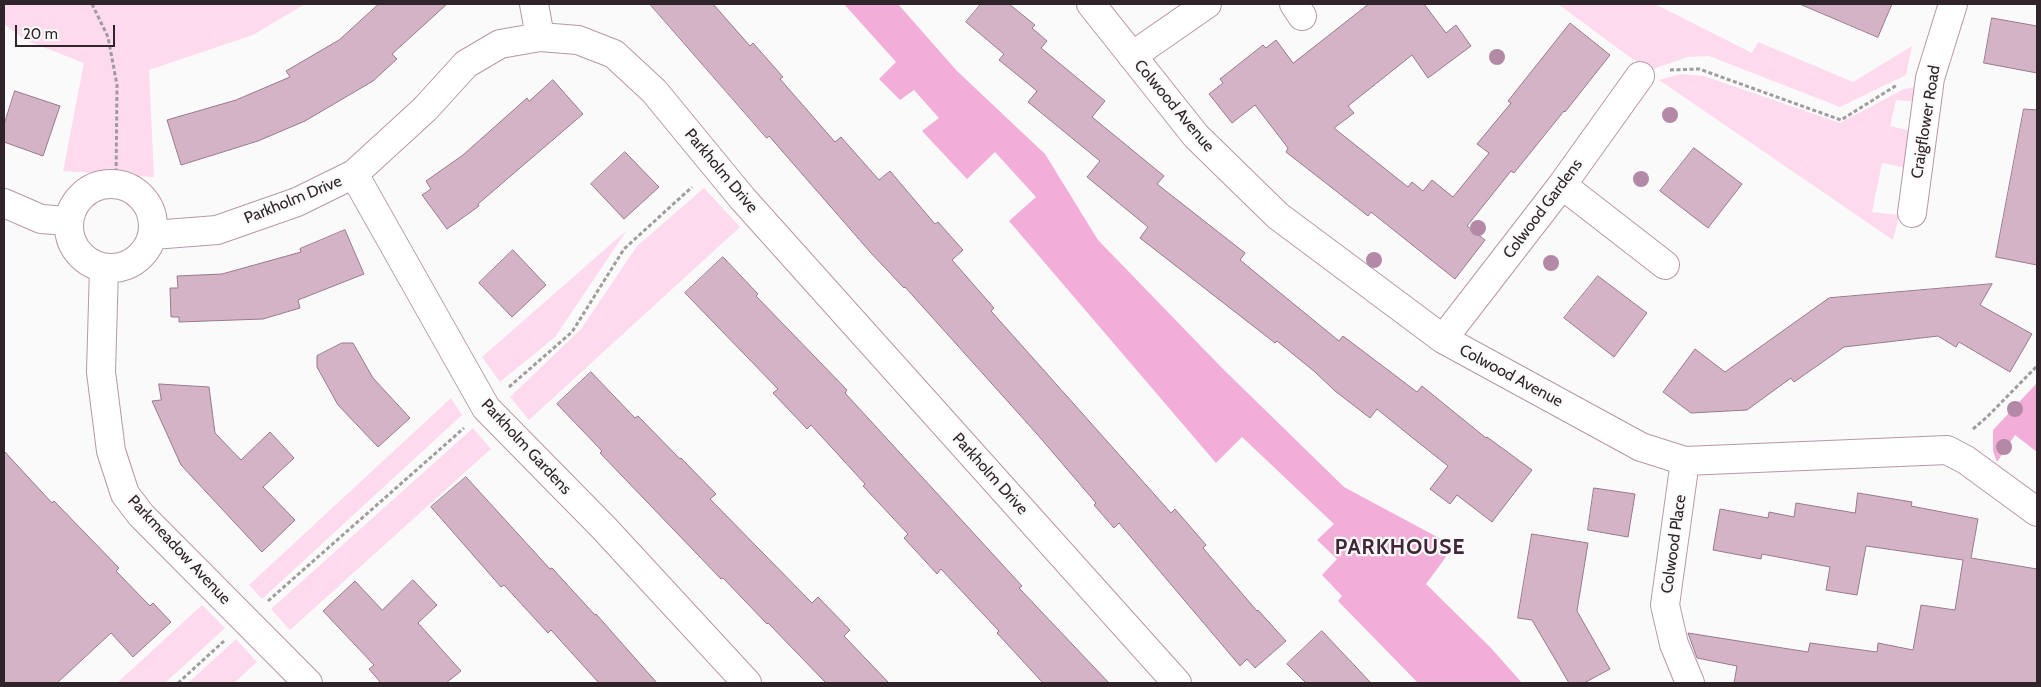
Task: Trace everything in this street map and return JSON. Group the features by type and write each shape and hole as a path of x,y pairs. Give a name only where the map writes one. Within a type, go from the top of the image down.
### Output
{"street":[{"path":"534,4 540,37"},
{"name":"Colwood Avenue","path":"1091,4 1196,136 1278,216 1443,339 1641,447 1686,461 1947,450"},
{"path":"1132,56 1207,4"},
{"name":"Craigflower Road","path":"1912,213 1930,78 1953,4"},
{"name":"Parkholm Drive","path":"153,235 217,230 297,202 354,174 425,109 466,64 500,44 540,37 578,40 614,54 654,91 715,167 1177,683"},
{"name":"Colwood Gardens","path":"1443,339 1562,185 1640,76"},
{"name":"Parkholm Gardens","path":"354,174 486,408 604,528 747,683"},
{"path":"116,183 138,192 151,212 153,235 143,254 125,266 104,268 89,262 77,251 70,237 68,221 76,200 94,186 116,183"},
{"path":"1562,185 1665,265"},
{"path":"4,203 41,219 68,221"},
{"name":"Parkmeadow Avenue","path":"104,268 100,372 110,451 125,494 141,515 308,683"},
{"path":"1947,450 1966,460 2037,512"},
{"name":"Colwood Place","path":"1686,461 1665,605 1674,644 1690,683"}],"path":[{"path":"92,4 108,36 117,85 116,183"},
{"path":"1640,76 1675,69 1699,69 1841,120 1905,81 1930,78"},
{"path":"178,683 572,332 624,249 715,167"},
{"path":"1947,450 1987,417 2037,366"}],"shaded area":[{"path":"4,4 305,4 253,35 149,70 154,177 63,171 84,63 25,40 4,24"},
{"path":"844,4 898,4 957,71 1045,154 1098,240 1222,368 1344,487 1454,546 1426,584 1491,648 1522,683 1418,683 1338,601 1342,596 1322,575 1337,559 1317,540 1334,524 1242,437 1216,463 1009,221 1036,197 995,152 967,179 922,131 939,118 914,90 900,100 879,79 896,62"},
{"path":"1558,4 1655,4 1752,53 1758,42 1853,82 1912,46 1906,75 1840,107 1709,56 1688,57 1650,70"},
{"path":"1681,74 1704,76 1840,123 1904,89 1919,86 1919,102 1896,100 1890,126 1916,132 1907,168 1882,163 1872,212 1899,215 1893,240 1659,80"},
{"path":"704,188 740,227 529,420 510,397 581,329 637,246"},
{"path":"627,230 555,337 500,382 482,357"},
{"path":"2036,384 2037,452 2015,435 1997,462 1993,451 1993,430"},
{"path":"451,398 462,415 262,599 249,585"},
{"path":"473,428 491,449 290,630 271,609"},
{"path":"202,605 225,628 165,683 117,683"},
{"path":"236,639 257,662 234,683 188,683"}],"building":[{"path":"379,4 447,4 392,54 397,59 373,81 305,121 258,141 181,165 167,120 236,100 290,77 286,71 339,40"},
{"path":"650,4 713,4 750,46 753,43 783,77 780,79 835,142 841,137 879,180 890,171 935,224 938,222 963,250 952,260 994,308 991,311 1171,513 1175,509 1206,545 1203,548 1257,611 1286,641 1255,668 1247,659 1240,666 1119,523 1114,528 1094,505 1096,503 1037,434 905,287 871,253 769,136 767,138"},
{"path":"981,4 1009,4 1035,25 1032,28 1047,41 1041,48 1105,101 1092,117 1164,176 1157,184 1245,253 1240,260 1339,341 1343,336 1417,392 1422,386 1486,438 1532,470 1492,522 1457,495 1450,504 1430,489 1448,466 1377,409 1370,418 1335,391 1277,341 1275,343 1140,238 1148,227 1087,177 1100,161 1028,102 1037,91 999,60 1004,54 966,22"},
{"path":"1369,4 1424,4 1446,33 1456,25 1471,46 1428,78 1412,55 1348,106 1354,113 1334,128 1408,187 1412,182 1423,191 1432,180 1453,197 1489,153 1477,144 1511,103 1508,101 1570,23 1610,55 1514,173 1511,171 1467,226 1485,240 1455,279 1371,212 1368,216 1286,152 1288,148 1255,105 1232,123 1209,94 1223,83 1220,79 1263,45 1266,48 1276,40 1293,63"},
{"path":"1800,4 1892,4 1878,37"},
{"path":"1992,18 2037,26 2037,73 1984,63"},
{"path":"553,80 583,114 478,204 479,206 447,229 422,195 431,189 426,181 463,155 527,98 529,101"},
{"path":"15,91 60,106 43,156 4,142 4,125"},
{"path":"2024,109 2037,110 2037,265 1996,257"},
{"path":"1694,148 1742,184 1708,228 1660,191"},
{"path":"625,152 659,187 624,219 591,184"},
{"path":"345,230 364,274 298,300 300,308 263,319 179,322 179,317 171,317 170,288 178,288 177,276 222,274 301,252 300,249"},
{"path":"513,250 546,285 512,317 479,283"},
{"path":"723,257 758,294 756,296 847,390 845,393 1022,586 1019,588 1109,683 1043,683 997,633 999,631 941,569 937,574 904,538 908,534 863,486 865,484 811,425 807,429 773,393 778,389 685,293"},
{"path":"1598,276 1647,313 1614,357 1564,318"},
{"path":"1992,284 1980,305 2032,334 2010,372 1959,342 1956,347 1938,336 1844,347 1794,382 1791,378 1747,410 1691,413 1663,392 1695,349 1725,372 1829,298"},
{"path":"342,343 353,343 373,378 410,418 378,447 338,405 317,367 317,356"},
{"path":"591,372 635,418 638,416 716,494 710,499 812,603 818,597 850,630 844,636 889,683 826,683 723,578 721,579 600,453 602,451 557,404"},
{"path":"159,384 209,387 215,433 241,460 270,432 294,458 263,487 295,520 262,552 181,465 152,401 161,400"},
{"path":"4,451 52,503 54,501 119,568 116,571 150,606 153,603 171,622 133,657 111,633 57,683 4,683"},
{"path":"466,477 550,569 552,568 596,614 657,683 599,683 551,630 548,633 504,585 501,587 431,507"},
{"path":"1594,488 1635,494 1628,537 1588,530"},
{"path":"1858,493 1912,502 1911,506 1978,519 1971,558 2037,569 2037,683 1734,683 1737,666 1697,658 1688,633 1808,652 1810,643 1877,652 1878,643 1913,650 1921,605 1955,610 1963,560 1866,546 1857,595 1826,590 1830,567 1762,554 1761,559 1713,550 1720,509 1768,518 1769,512 1794,517 1796,503 1855,513"},
{"path":"1532,534 1588,543 1577,611 1610,669 1584,683 1569,683 1532,620 1518,618"},
{"path":"413,580 437,605 418,623 461,671 446,683 381,683 369,669 374,665 323,611 355,581 382,610"},
{"path":"1322,631 1371,683 1306,683 1287,664"}],"district":[{"name":"PARKHOUSE","path":"1400,548"}]}
